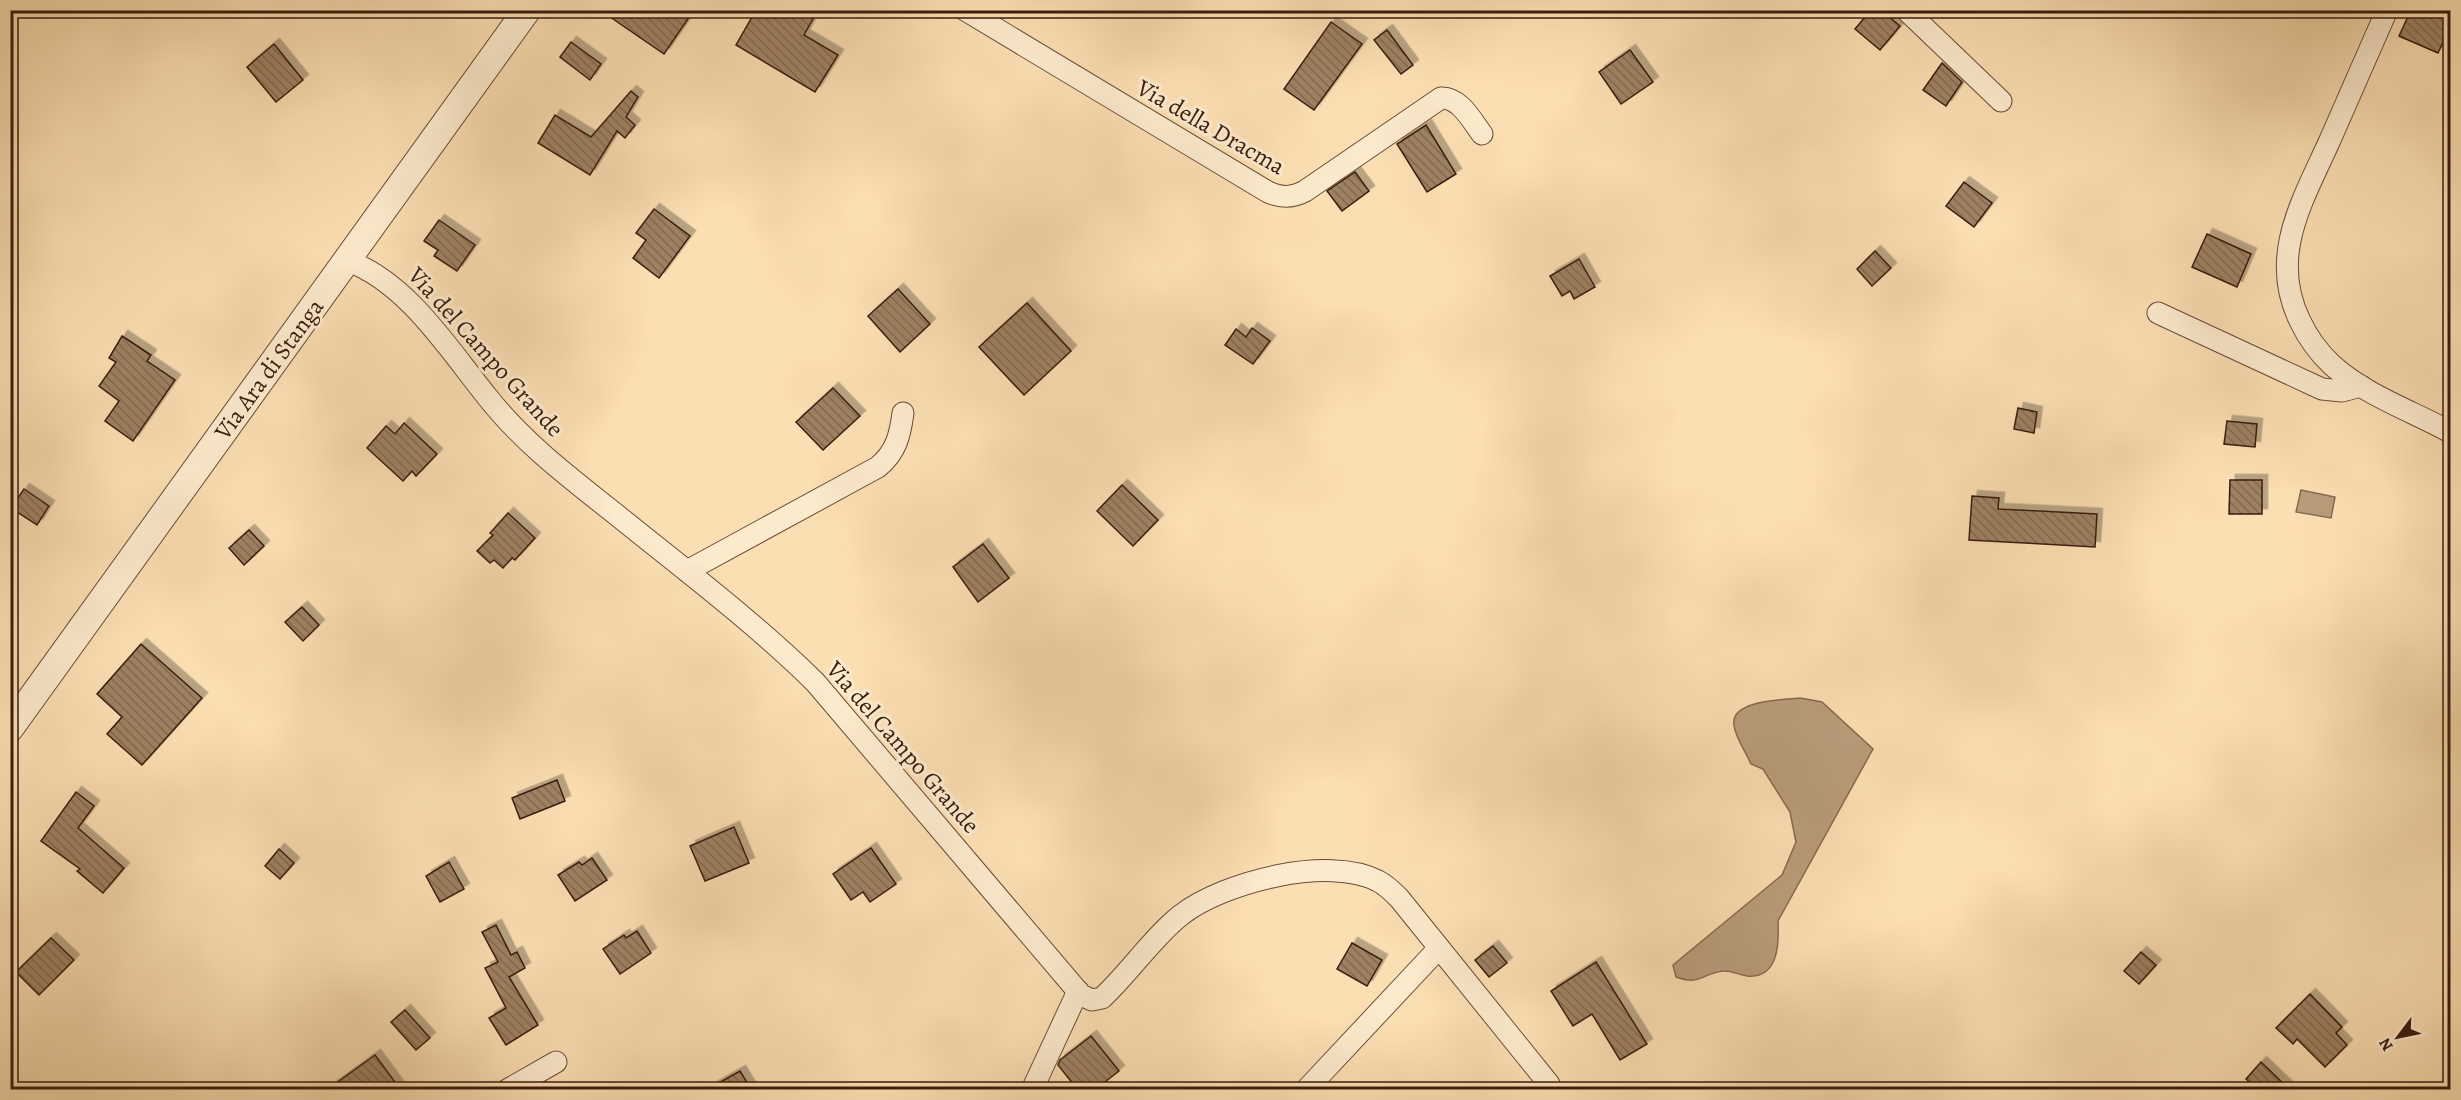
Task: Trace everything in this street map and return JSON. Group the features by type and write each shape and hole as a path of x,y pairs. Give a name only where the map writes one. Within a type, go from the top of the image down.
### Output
{"street":[{"name":"Via Ara di Stanga","path":"10,728 527,10"},
{"name":"Via della Dracma","path":"965,10 1268,192 1280,197 1294,196 1305,191 1441,98 1447,97 1457,103 1482,134"},
{"path":"1906,10 2001,101"},
{"path":"2387,10 2296,216 2287,257 2288,287 2293,307 2306,334 2330,364 2361,386 2451,432"},
{"name":"Via del Campo Grande","path":"348,261 370,269 393,286 431,328 495,407 564,473 687,571 796,663 822,688 1078,991"},
{"path":"2158,314 2322,389 2342,391 2361,386"},
{"path":"687,571 878,468 895,449 903,413"},
{"path":"1032,1089 1078,991 1092,1000 1102,998 1174,921 1206,898 1246,884 1285,874 1331,872 1359,875 1379,881 1399,898 1549,1084"},
{"path":"1306,1089 1439,948"},
{"path":"507,1089 555,1062"}],"shaded area":[{"path":"2301,490 2335,497 2331,518 2296,512"},
{"path":"1800,698 1822,702 1873,749 1778,921 1777,949 1771,966 1758,975 1747,976 1727,971 1716,972 1697,980 1676,977 1673,965 1782,875 1796,842 1790,812 1763,769 1751,764 1738,739 1734,725 1735,717 1749,706"}],"building":[{"path":"600,10 694,10 664,54"},
{"path":"756,10 818,10 804,35 838,55 815,92 736,45"},
{"path":"1871,10 1881,10 1900,26 1880,50 1855,29"},
{"path":"2411,10 2451,10 2451,25 2438,53 2399,36"},
{"path":"1331,22 1362,44 1314,110 1284,89"},
{"path":"1387,30 1413,65 1401,74 1374,40"},
{"path":"571,42 601,64 590,80 560,57"},
{"path":"274,44 303,80 276,102 247,67"},
{"path":"1630,50 1653,82 1621,104 1599,72"},
{"path":"1942,63 1962,82 1946,106 1923,90"},
{"path":"631,91 638,97 626,117 635,125 625,138 617,131 590,175 538,143 555,115 591,137"},
{"path":"1426,125 1456,174 1427,192 1397,144"},
{"path":"1355,172 1369,191 1342,211 1327,191"},
{"path":"1964,182 1992,203 1974,227 1946,206"},
{"path":"654,209 690,236 659,278 633,258 646,240 636,233"},
{"path":"439,220 475,245 457,271 434,256 438,250 424,241"},
{"path":"2207,234 2251,254 2237,287 2192,267"},
{"path":"1875,251 1891,268 1872,286 1857,269"},
{"path":"1579,259 1595,287 1574,299 1570,291 1562,296 1550,276"},
{"path":"898,289 930,324 900,352 868,316"},
{"path":"1027,303 1071,351 1024,395 979,347"},
{"path":"1252,328 1270,341 1253,364 1225,345 1236,329 1246,337"},
{"path":"122,336 151,355 147,361 175,380 133,441 105,421 119,401 99,386 116,362 109,358"},
{"path":"833,388 860,416 823,450 796,422"},
{"path":"2018,408 2037,412 2034,433 2014,429"},
{"path":"2227,421 2257,424 2255,447 2224,444"},
{"path":"404,423 437,454 416,476 412,471 403,481 367,448 386,426 395,434"},
{"path":"2230,480 2262,480 2262,514 2229,514"},
{"path":"1122,485 1158,520 1133,546 1097,511"},
{"path":"24,489 49,506 37,525 11,508"},
{"path":"1972,496 1999,498 1998,509 2097,514 2095,547 1969,540"},
{"path":"508,513 535,538 515,560 512,558 503,568 494,560 490,563 477,551 493,535 490,533"},
{"path":"249,530 264,546 244,565 229,548"},
{"path":"983,544 1009,578 978,602 953,567"},
{"path":"302,607 319,625 303,641 285,622"},
{"path":"141,644 202,698 142,765 107,734 122,717 97,694"},
{"path":"557,780 565,801 520,819 512,798"},
{"path":"76,792 94,806 78,828 124,868 103,893 77,871 80,869 41,841"},
{"path":"734,827 749,863 705,881 690,846"},
{"path":"871,848 896,884 870,902 863,892 851,900 833,874"},
{"path":"279,849 294,863 280,879 265,866"},
{"path":"592,858 607,880 575,901 558,875 579,862 582,865"},
{"path":"449,862 464,889 440,902 426,876"},
{"path":"496,925 511,955 517,952 525,968 509,977 538,1025 506,1045 489,1018 506,1008 485,968 498,962 482,932"},
{"path":"637,931 651,953 620,974 603,949 624,935 626,938"},
{"path":"51,938 74,960 39,995 16,972"},
{"path":"1352,943 1382,960 1367,986 1337,969"},
{"path":"1493,946 1507,963 1489,977 1475,960"},
{"path":"2141,952 2156,965 2139,984 2124,971"},
{"path":"1596,962 1647,1044 1620,1060 1592,1014 1573,1026 1551,991"},
{"path":"2310,994 2342,1027 2336,1033 2347,1045 2325,1067 2297,1039 2293,1044 2276,1028"},
{"path":"405,1010 430,1038 416,1050 391,1022"},
{"path":"1091,1036 1119,1071 1096,1089 1077,1089 1058,1065 1060,1060"},
{"path":"375,1055 400,1089 328,1089"},
{"path":"2261,1062 2289,1089 2257,1089 2246,1079"},
{"path":"740,1071 751,1089 708,1089"}]}
